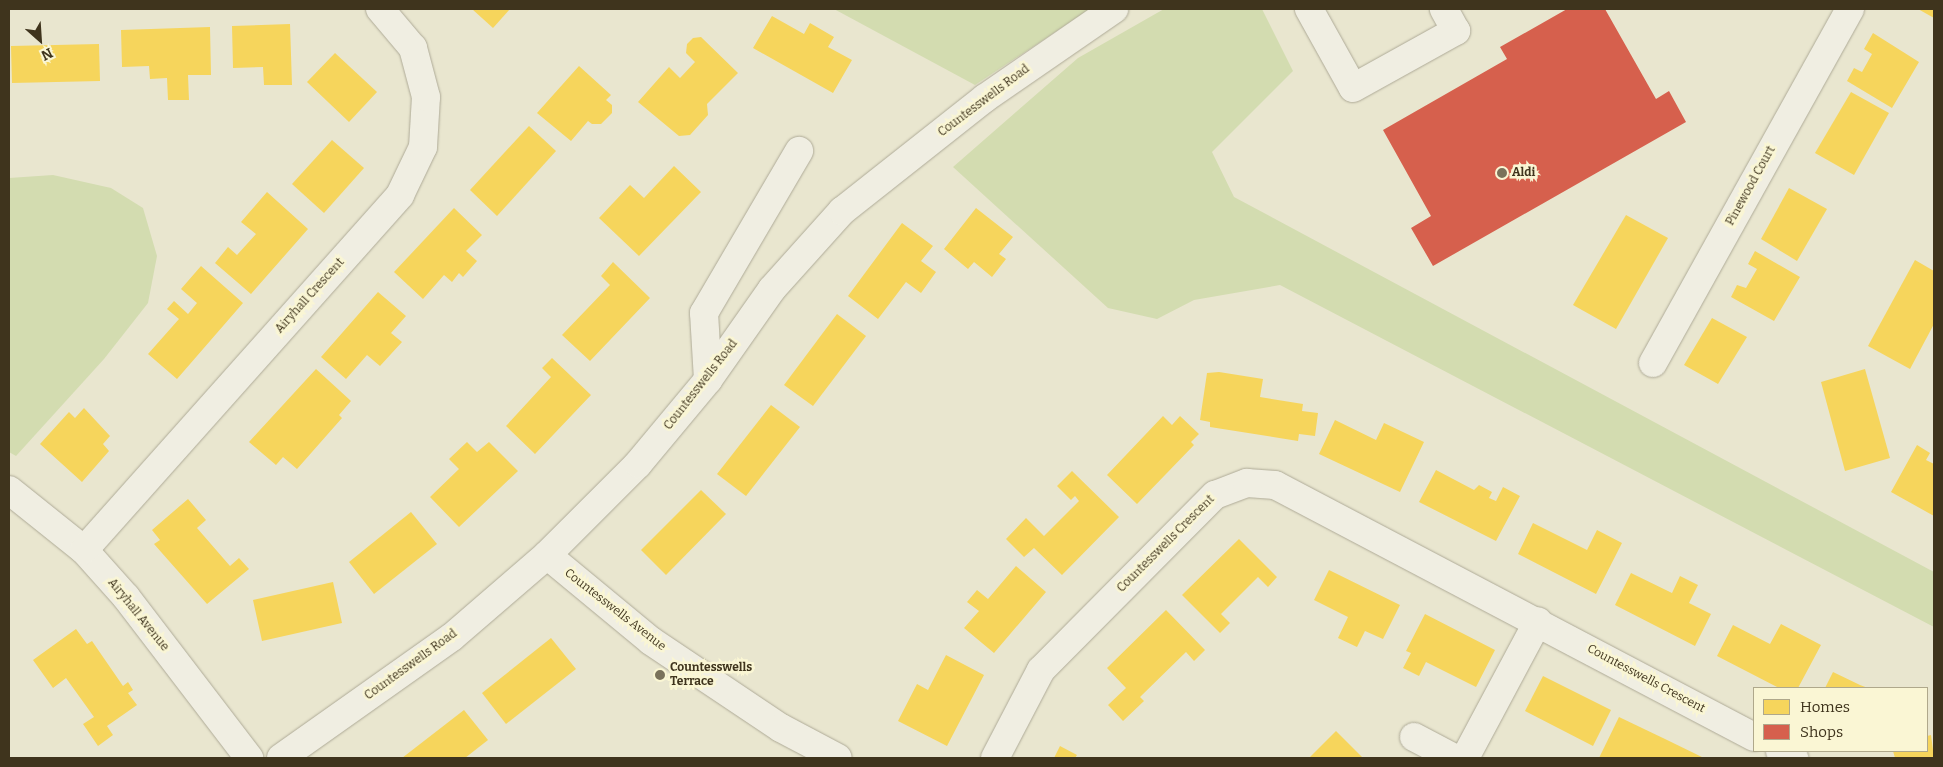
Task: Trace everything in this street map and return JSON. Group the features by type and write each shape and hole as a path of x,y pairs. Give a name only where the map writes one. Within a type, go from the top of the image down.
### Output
{"street":[{"name":"Airyhall Crescent","path":"84,550 400,196 423,148 426,96 413,48 380,9"},
{"name":"Countesswells Road","path":"281,758 452,637 547,555 638,464 708,380 772,289 842,210 984,98 1114,9"},
{"path":"1309,9 1353,88 1456,31 1444,9"},
{"name":"Pinewood Court","path":"1653,363 1850,9"},
{"path":"708,380 704,313 799,151"},
{"name":"Countesswells Crescent","path":"995,758 1041,670 1215,495 1247,483 1275,485 1538,621 1753,736"},
{"name":"Airyhall Avenue","path":"9,490 84,550 126,597 249,758"},
{"name":"Countesswells Avenue","path":"547,555 651,641 781,728 838,758"},
{"path":"1465,758 1538,621"},
{"path":"1414,737 1454,758"},
{"path":"1782,752 1794,758"}],"green space":[{"path":"834,9 1090,9 975,85"},
{"path":"1164,9 1262,9 1293,71 1212,152 1234,197 1934,572 1934,627 1280,285 1194,300 1157,319 1108,308 953,167 1078,58"},
{"path":"53,175 111,188 143,208 157,256 148,303 104,359 16,456 9,452 9,178"}],"building: Homes":[{"path":"472,9 510,9 493,28"},
{"path":"1918,9 1934,9 1934,18"},
{"path":"772,16 804,34 810,23 834,37 828,47 852,60 833,93 753,48"},
{"path":"290,24 292,85 264,85 263,67 233,68 232,26"},
{"path":"210,27 211,75 188,75 189,100 168,100 167,78 150,79 149,66 122,67 121,30"},
{"path":"1873,33 1919,62 1892,108 1847,81 1854,68 1862,72 1872,54 1864,49"},
{"path":"701,37 738,73 707,104 708,115 690,135 679,136 638,102 669,67 680,78 695,62 686,53 687,44 693,38"},
{"path":"99,44 100,81 12,83 11,46"},
{"path":"335,53 377,92 349,122 307,82"},
{"path":"579,66 611,95 606,100 612,105 612,113 601,124 592,124 588,121 571,141 537,113"},
{"path":"1851,92 1889,113 1854,175 1815,153"},
{"path":"529,126 556,151 497,216 470,190"},
{"path":"332,140 364,168 324,213 292,184"},
{"path":"674,166 701,192 639,256 599,218 630,185 644,198"},
{"path":"1789,188 1827,209 1797,261 1761,239"},
{"path":"267,192 308,229 251,294 215,263 228,247 237,255 256,234 241,222"},
{"path":"454,208 482,235 466,251 477,261 463,277 459,273 452,282 444,275 423,299 394,272"},
{"path":"976,208 1013,237 999,254 1006,259 992,277 974,262 968,269 944,249"},
{"path":"1626,215 1668,238 1616,329 1573,305"},
{"path":"902,223 933,246 921,261 936,272 921,293 906,282 878,319 848,296"},
{"path":"1755,251 1800,277 1774,321 1731,297 1737,285 1746,288 1757,269 1748,264"},
{"path":"1915,260 1934,271 1934,324 1910,369 1868,346"},
{"path":"613,262 650,298 590,361 562,335 610,285 601,276"},
{"path":"201,266 243,303 177,379 148,354 179,319 167,309 174,301 188,314 197,303 181,289"},
{"path":"378,292 406,316 391,333 402,342 380,366 367,355 346,379 321,357"},
{"path":"837,314 866,336 813,406 784,385"},
{"path":"1712,318 1747,337 1718,384 1684,365"},
{"path":"552,358 591,395 535,454 506,426 551,377 542,368"},
{"path":"316,369 351,401 339,415 342,418 297,469 283,457 276,465 249,442"},
{"path":"1865,369 1890,458 1845,471 1821,382"},
{"path":"1219,372 1263,379 1260,397 1303,404 1302,411 1318,413 1315,436 1299,434 1298,441 1210,427 1210,422 1200,420 1207,373"},
{"path":"771,405 800,427 746,496 717,474"},
{"path":"84,408 110,436 103,444 109,451 82,482 40,444 69,412 75,418"},
{"path":"1163,416 1172,425 1180,416 1199,434 1191,442 1194,445 1137,504 1107,475"},
{"path":"1335,420 1376,440 1384,423 1424,442 1400,492 1319,454"},
{"path":"467,442 477,452 489,442 518,471 459,527 430,497 459,469 449,459"},
{"path":"1917,445 1930,453 1926,460 1934,464 1934,516 1891,492"},
{"path":"1436,470 1474,490 1479,485 1492,492 1489,498 1496,501 1503,487 1520,496 1496,541 1419,502"},
{"path":"1072,471 1119,517 1062,575 1034,548 1024,557 1006,539 1026,518 1044,536 1079,501 1075,496 1071,500 1057,486"},
{"path":"701,490 726,514 666,575 641,550"},
{"path":"188,499 206,520 197,528 230,566 239,558 249,569 207,604 154,544 160,540 152,530"},
{"path":"411,512 437,544 374,594 349,562"},
{"path":"1533,523 1587,550 1597,530 1622,543 1596,594 1518,554"},
{"path":"1239,539 1277,577 1268,587 1258,577 1221,614 1230,623 1220,633 1182,595"},
{"path":"1016,566 1046,592 994,653 964,628 979,611 967,602 977,590 988,599"},
{"path":"1329,570 1400,605 1383,639 1365,631 1357,647 1338,638 1348,617 1314,600"},
{"path":"1631,573 1672,593 1680,576 1698,585 1689,603 1711,614 1695,646 1615,605"},
{"path":"333,582 342,623 262,641 253,600"},
{"path":"1166,610 1205,650 1194,661 1186,652 1140,697 1144,701 1123,721 1108,705 1126,688 1107,668"},
{"path":"1425,614 1495,650 1476,687 1426,662 1419,676 1403,668 1411,653 1406,651"},
{"path":"1781,624 1821,645 1799,687 1777,687 1717,656 1733,625 1770,644"},
{"path":"76,629 87,644 92,641 123,686 128,682 133,690 128,693 137,705 107,726 113,735 98,746 83,724 94,717 66,678 53,688 33,660"},
{"path":"551,638 576,669 506,724 482,693"},
{"path":"946,655 984,675 947,746 898,721 917,684 928,690"},
{"path":"1833,672 1865,687 1826,687"},
{"path":"1543,676 1611,710 1593,746 1525,711"},
{"path":"464,710 488,740 465,758 402,758"},
{"path":"1619,717 1665,739 1704,758 1599,758"},
{"path":"1336,731 1363,758 1309,758"},
{"path":"1931,735 1934,758 1895,758 1893,752 1928,752 1928,736"},
{"path":"1060,746 1077,755 1075,758 1054,758"}],"building: Shops":[{"name":"Aldi","path":"1567,9 1605,9 1656,99 1669,91 1686,122 1433,266 1411,228 1431,216 1383,130 1507,59 1500,47"}],"place":[{"name":"Aldi","path":"1502,173"},
{"name":"Countesswells Terrace","path":"660,675"}]}
